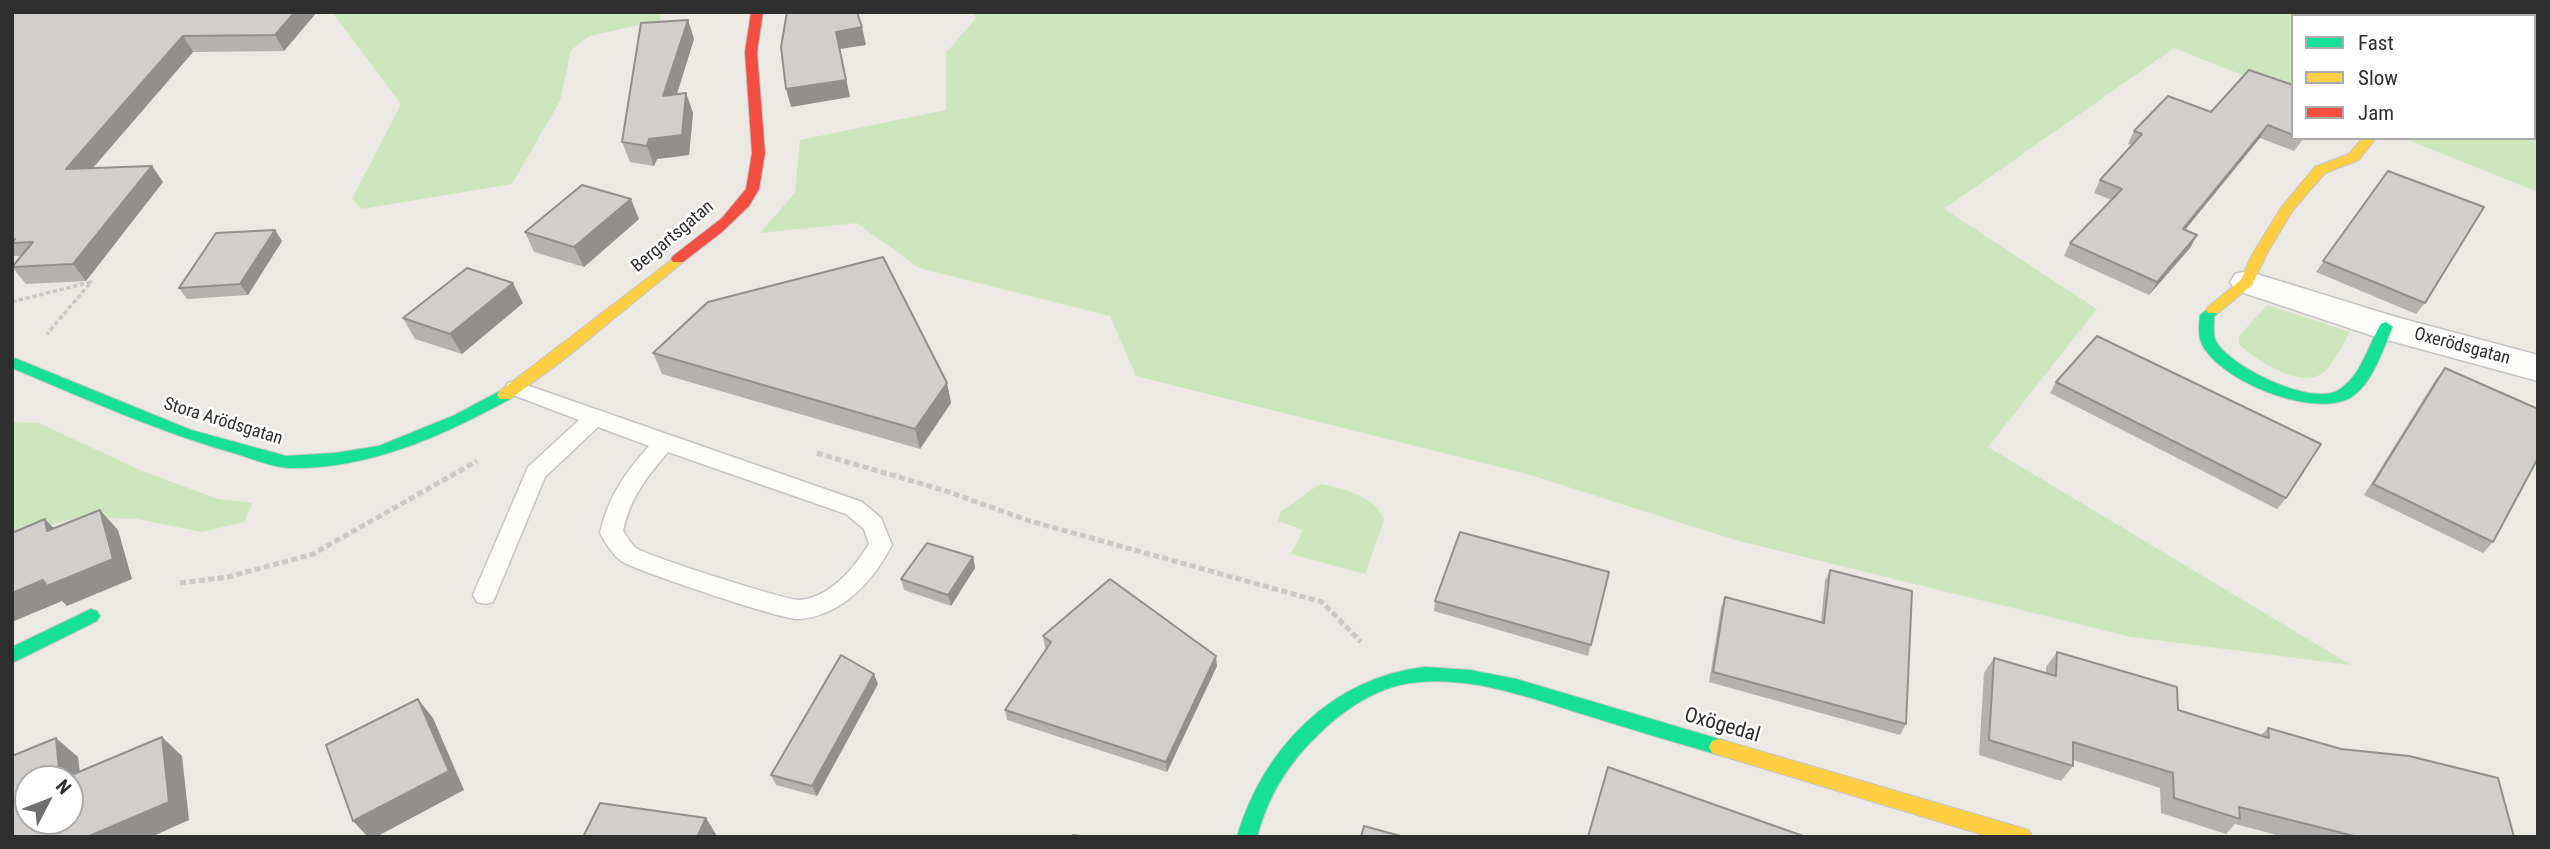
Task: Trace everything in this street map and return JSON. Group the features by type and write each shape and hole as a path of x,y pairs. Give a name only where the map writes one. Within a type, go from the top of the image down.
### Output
{"street":[{"name":"Bergartsgatan","path":"539,370 720,226 751,193 760,153 757,102 750,61 753,24 757,12"},
{"path":"2368,140 2354,157 2320,170 2288,208 2259,256 2247,282 2207,315 2205,335 2213,349 2245,374 2290,393 2322,399 2341,396 2354,384 2386,327"},
{"name":"Oxerödsgatan","path":"2247,282 2386,327 2538,368"},
{"name":"Stora Arödsgatan","path":"12,362 186,434 286,462 382,451 495,402 539,370"},
{"path":"12,656 91,616"},
{"name":"Oxögedal","path":"1247,837 1249,818 1276,768 1307,734 1338,705 1376,683 1406,676 1445,676 1505,684 2022,837"}],"lane":[{"path":"515,388 664,443 854,508 873,524 881,545 862,576 834,599 796,611 629,555 611,533 615,514 623,490 664,443"},
{"path":"485,596 536,473 595,417"}],"path":[{"path":"12,302 90,282 41,340 49,342"},
{"path":"816,452 946,491 1030,521 1322,602 1369,650 1406,676"},
{"path":"180,583 228,577 313,554 487,456"}],"green space":[{"path":"332,12 659,12 661,20 590,36 571,50 560,101 512,184 362,209 352,199 401,104"},
{"path":"973,12 2538,12 2538,192 2408,140 2536,140 2536,14 2291,14 2291,94 2174,48 1944,209 2097,309 1988,447 2351,665 2131,637 1735,540 1527,474 1136,376 1110,316 919,268 857,223 760,233 795,193 800,140 946,110 946,53 976,18"},
{"path":"2267,305 2350,332 2326,370 2317,376 2306,378 2293,376 2256,358 2239,344 2239,336"},
{"path":"12,422 39,423 142,471 218,499 252,503 244,522 202,532 137,519 80,517 12,535"},
{"path":"1320,484 1366,499 1380,512 1384,520 1365,574 1291,554 1303,530 1278,521 1280,512"}],"building":[{"path":"12,12 295,12 275,35 183,36 66,169 152,166 73,264 12,267 33,242 12,243 15,239 12,239"},
{"path":"787,12 857,12 862,27 836,32 846,80 786,89 781,47"},
{"path":"688,20 663,96 686,93 682,135 649,139 647,146 622,142 641,23"},
{"path":"2249,70 2291,84 2291,134 2268,125 2183,229 2197,235 2157,282 2070,243 2122,189 2100,180 2142,134 2134,131 2168,96 2211,112"},
{"path":"2388,171 2484,207 2425,303 2323,261"},
{"path":"582,185 631,199 574,247 525,232"},
{"path":"275,230 240,284 179,288 216,233"},
{"path":"883,257 947,383 915,429 653,353 708,302"},
{"path":"467,268 513,283 450,334 403,318"},
{"path":"2097,336 2321,444 2286,498 2056,382"},
{"path":"2445,368 2538,409 2538,458 2493,542 2373,484"},
{"path":"100,510 113,559 47,586 43,580 12,593 12,533 45,519 47,531"},
{"path":"1460,532 1609,572 1591,645 1435,601"},
{"path":"927,543 973,557 948,595 901,579"},
{"path":"1830,570 1912,591 1906,724 1713,672 1725,597 1824,623"},
{"path":"1110,579 1216,656 1166,762 1005,710 1051,642 1043,636"},
{"path":"2057,652 2177,687 2178,710 2269,738 2268,728 2341,749 2409,756 2498,778 2514,837 2358,837 2239,807 2240,819 2174,798 2173,773 2073,742 2073,766 1989,740 1994,658 2056,676"},
{"path":"841,655 874,674 812,786 771,775"},
{"path":"418,699 449,771 353,821 326,745"},
{"path":"162,737 169,802 87,837 12,837 12,756 56,738 59,765 14,765 14,835 84,835 84,770"},
{"path":"1608,767 1806,837 1588,837"},
{"path":"600,803 706,818 697,837 583,837"},
{"path":"1364,826 1404,837 1361,837"}],"traffic: fast":[{"path":"2213,310 2207,315 2207,335 2209,343 2221,357 2272,387 2311,398 2328,399 2342,395 2350,389 2363,373 2386,327"},
{"path":"12,362 186,434 286,462 335,459 381,451 461,419 505,395"},
{"path":"12,656 91,616"},
{"path":"1247,837 1264,790 1281,762 1303,737 1356,695 1403,677 1447,675 1493,682 1719,747"}],"traffic: slow":[{"path":"2213,310 2247,282 2259,255 2288,208 2320,170 2354,157 2368,140"},
{"path":"505,395 557,357 678,259"},
{"path":"1719,747 2022,837"}],"traffic: jam":[{"path":"678,259 727,221 744,203 752,189 759,153 751,52 757,12"}]}
